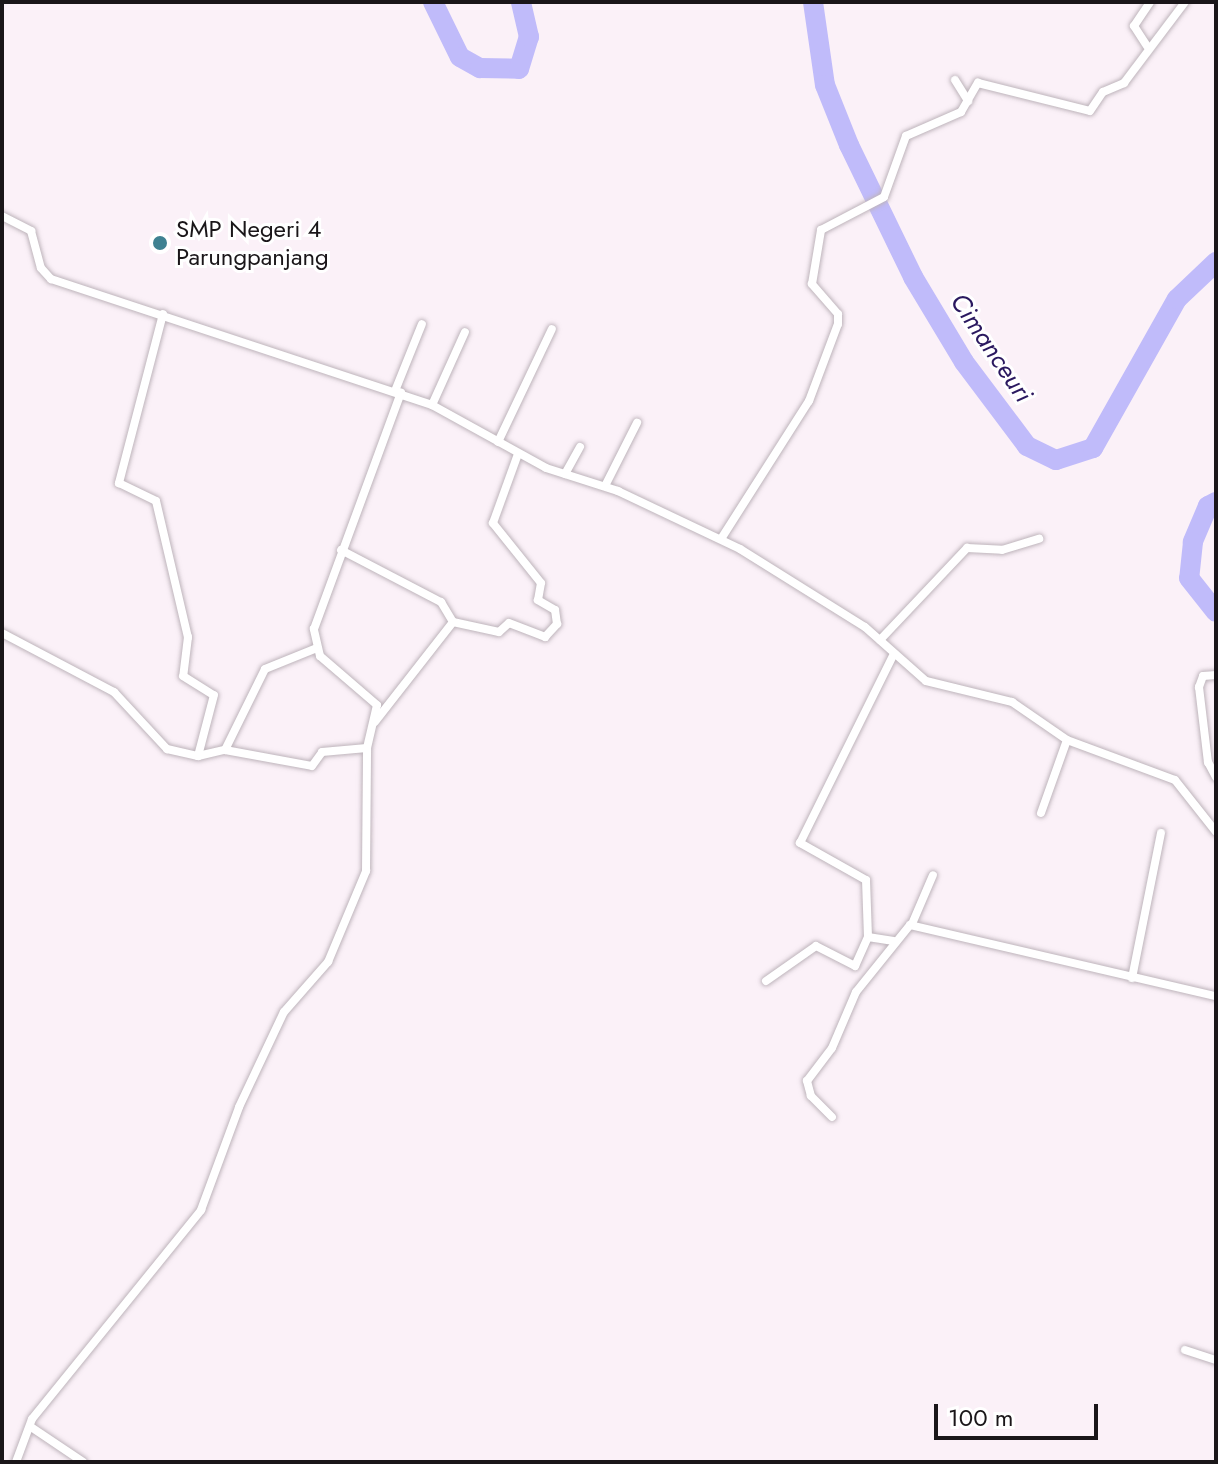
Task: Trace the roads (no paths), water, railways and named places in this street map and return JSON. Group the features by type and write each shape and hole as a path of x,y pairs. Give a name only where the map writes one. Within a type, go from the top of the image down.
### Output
{"street":[{"path":"1147,46 1134,26 1150,2"},
{"path":"721,539 809,401 838,324 838,314 812,284 819,235 884,197 906,136 961,112 985,81 1088,111 1103,92 1124,83 1147,46 1185,2"},
{"path":"955,80 968,101"},
{"path":"2,216 31,231 41,268 51,279 432,405 518,454 565,474 605,486 721,539 880,640 893,656 937,686 1012,702 1067,740 1175,780 1216,832"},
{"path":"163,314 119,483 156,501 188,637 183,676 214,695 198,756"},
{"path":"16,1462 31,1427 138,1282 201,1210 284,1012 328,962 366,871 367,748 378,709 374,698 317,648 314,629 422,324"},
{"path":"498,442 552,329"},
{"path":"432,405 465,332"},
{"path":"605,486 637,423"},
{"path":"565,474 580,447"},
{"path":"341,550 441,602 453,622 499,632 509,623 545,637 557,624 555,610 538,600 541,583 493,523 518,454"},
{"path":"880,640 961,551 1039,539"},
{"path":"371,727 453,622"},
{"path":"2,633 114,692 167,749 198,756 225,750 312,766 322,752 367,748"},
{"path":"225,750 265,669 317,648"},
{"path":"766,981 816,946 857,966 868,937 866,880 800,843 893,656"},
{"path":"1216,675 1203,676 1199,687 1208,762 1216,777"},
{"path":"1041,813 1067,740"},
{"path":"1132,978 1161,833"},
{"path":"832,1117 811,1096 807,1081 832,1048 856,992 894,941 912,924 933,875"},
{"path":"912,924 1216,996"},
{"path":"868,937 894,941"},
{"path":"1185,1350 1216,1360"},
{"path":"31,1427 83,1462"}],"waterway":[{"name":"Cimanceuri","path":"433,2 460,57 480,68 519,69 529,37 521,2"},
{"name":"Cimanceuri","path":"813,2 825,85 849,145 913,277 964,362 1027,446 1056,460 1093,448 1177,299 1216,262"},
{"name":"Cimanceuri","path":"1216,502 1208,506 1193,542 1189,578 1216,612"}],"place":[{"name":"SMP Negeri 4 Parungpanjang","path":"160,243"}]}
